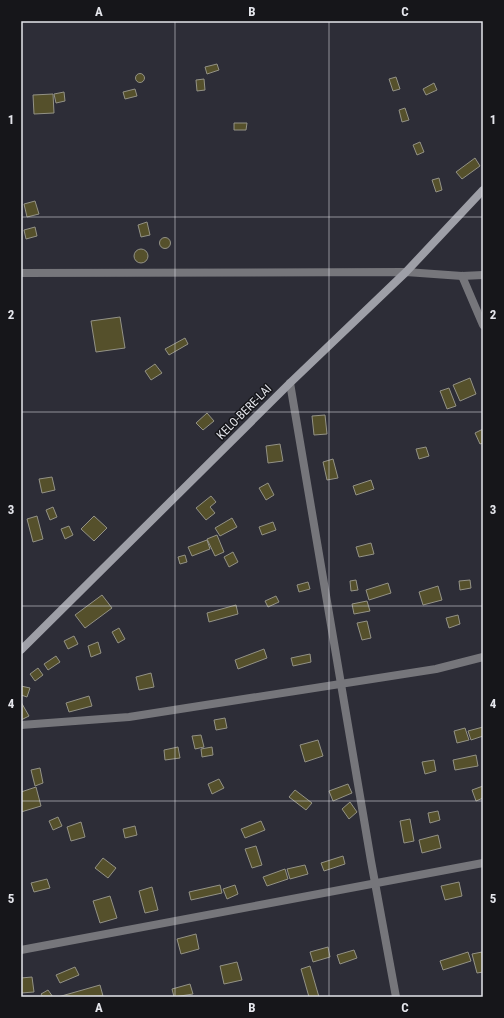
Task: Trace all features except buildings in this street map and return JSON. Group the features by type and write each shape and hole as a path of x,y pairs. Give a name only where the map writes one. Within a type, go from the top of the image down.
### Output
{"main road":[{"name":"KELO-BERE-LAI","path":"21,650 290,383 406,272 483,190"}],"street":[{"path":"21,273 406,272 462,276 483,275"},
{"path":"462,276 483,325"},
{"path":"290,383 375,883 396,997"},
{"path":"21,725 129,717 436,669 483,657"},
{"path":"21,950 483,863"}]}
